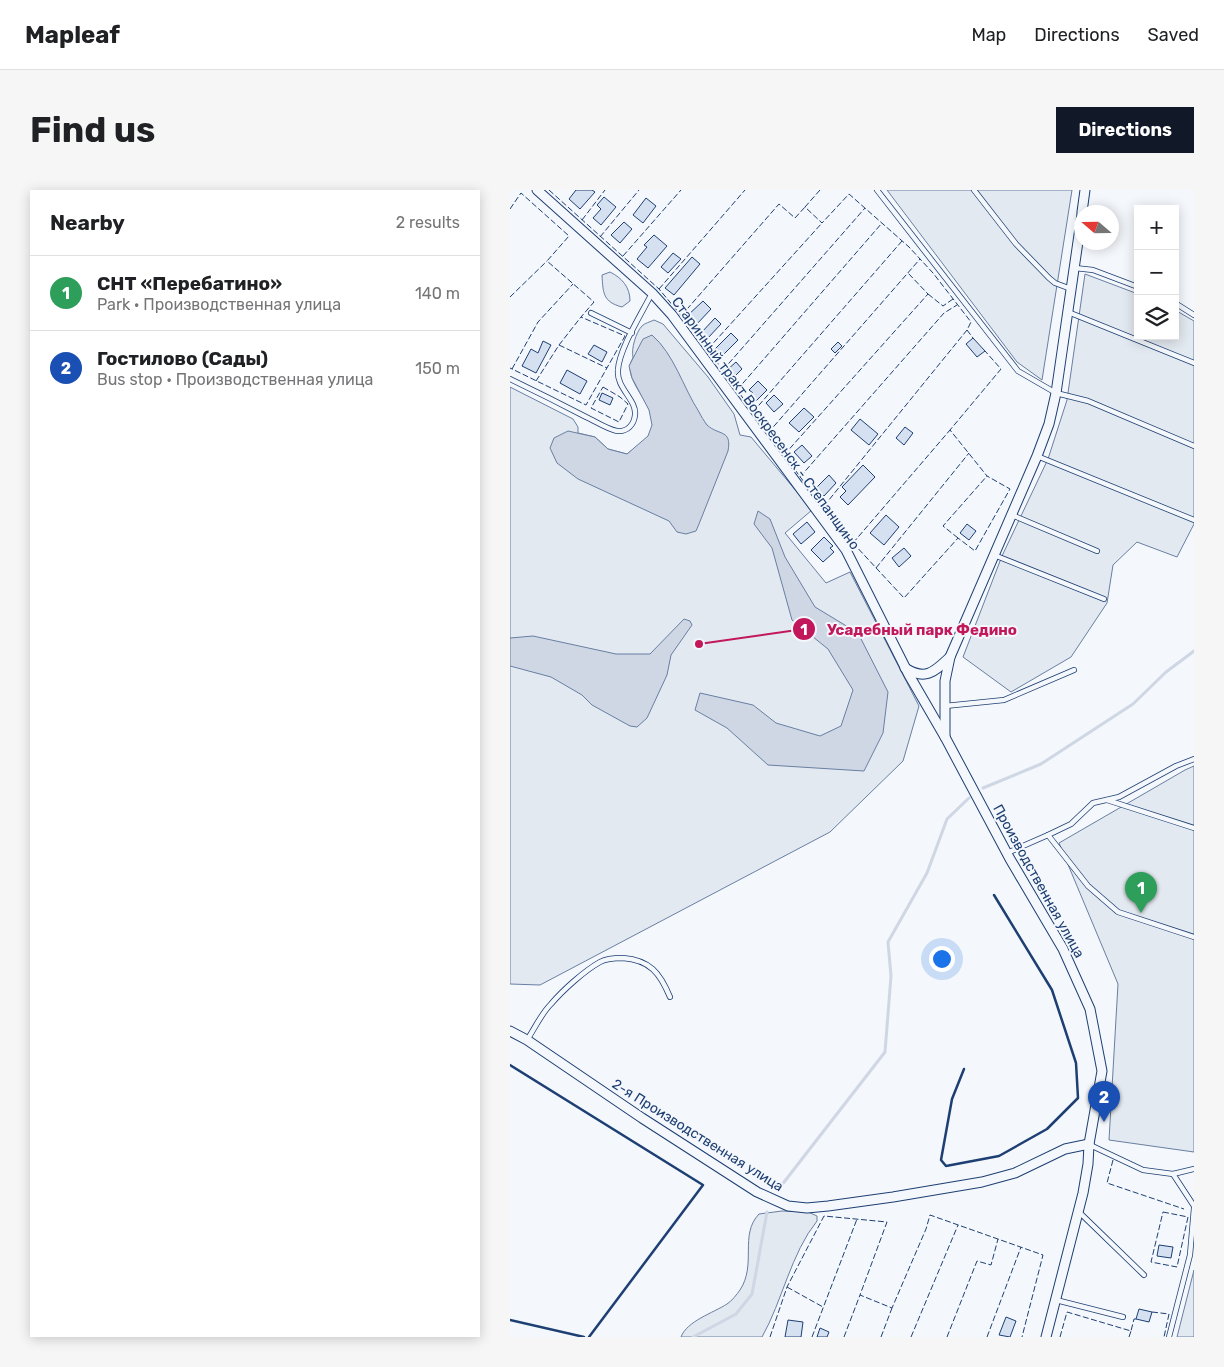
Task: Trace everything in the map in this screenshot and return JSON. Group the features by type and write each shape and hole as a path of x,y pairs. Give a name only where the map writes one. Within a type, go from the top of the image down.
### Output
{"street":[{"name":"Старинный тракт Воскресенск - Степанщино","path":"537,190 652,294 672,315 706,359 846,550 904,667"},
{"path":"1083,205 1085,190"},
{"path":"945,737 946,681 950,657 1037,456 1048,424 1056,393 1077,250"},
{"path":"904,667 915,674 924,675 935,671 950,657"},
{"name":"Производственная улица","path":"904,667 945,737 1007,853 1063,949 1090,1009 1102,1071 1088,1144 1088,1164 1078,1212 1046,1337"},
{"name":"2-я Производственная улица","path":"510,1031 527,1040 741,1182 773,1201 788,1206 807,1208 828,1206 930,1192 982,1182 1015,1173 1065,1149 1088,1144"}],"lane":[{"path":"877,190 1012,365 1018,370 1056,393 1088,401 1194,446"},
{"path":"974,190 1016,244 1049,278 1055,283 1071,289"},
{"path":"1074,268 1093,270 1134,285"},
{"path":"510,379 617,431 626,430 631,426 635,418 636,410 623,389 618,377 618,368 624,349 652,294"},
{"path":"1179,306 1194,315"},
{"path":"1068,312 1194,363"},
{"path":"591,313 632,333"},
{"path":"1037,456 1194,520"},
{"path":"1012,515 1097,551"},
{"path":"994,556 1104,599"},
{"path":"945,706 1004,700 1074,670"},
{"path":"1007,853 1071,824 1093,803 1119,796 1176,766 1194,759"},
{"path":"1106,800 1194,828"},
{"path":"1048,835 1088,886 1118,912 1194,936"},
{"path":"527,1040 550,1005 581,976 602,960 616,958 637,959 650,966 663,979 670,996"},
{"path":"1088,1144 1143,1170 1173,1174 1194,1169"},
{"path":"1170,1337 1192,1255 1194,1207 1173,1174"},
{"path":"1078,1212 1144,1275"},
{"path":"1056,1300 1123,1317"}],"shaded area":[{"path":"887,190 1072,190 1042,380 1017,362"},
{"path":"610,272 622,280 629,291 630,301 622,307 611,302 605,296 602,275"},
{"path":"1085,274 1134,292 1134,340 1179,340 1179,312 1194,321 1194,524 1177,557 1137,542 1113,565 1107,603 1071,657 1011,692 963,657 1002,556 1048,459 1067,400"},
{"path":"654,320 663,324 708,377 734,414 740,435 751,437 812,510 785,533 826,583 850,572 919,706 903,761 830,832 540,985 510,984 510,387 573,419 578,427 578,433 595,437 608,449 627,454 648,437 652,428 650,411 631,376 630,364 633,357 633,345 638,332 643,325"},
{"path":"652,335 672,361 707,425 724,434 729,444 728,451 696,531 686,534 677,532 669,521 578,479 557,463 550,448 554,438 568,431 595,437 608,449 627,454 648,436 652,425 649,410 632,378 629,366 643,339"},
{"path":"758,511 770,519 785,557 815,607 858,633 888,692 883,733 864,771 768,765 727,728 695,710 700,693 753,705 776,723 820,736 841,726 853,690 828,649 792,620 772,548 754,524"},
{"path":"684,619 690,621 692,625 671,655 667,675 647,718 637,727 630,726 592,705 582,695 551,677 510,666 510,638 533,636 616,654 650,654"},
{"path":"1194,766 1194,1152 1109,1140 1118,984 1059,843"},
{"path":"782,1211 808,1212 817,1216 817,1221 800,1248 762,1337 681,1337 684,1331 694,1322 727,1304 736,1295 745,1280 750,1231 753,1222 759,1214"},
{"path":"1194,1270 1194,1337 1177,1337"}],"building":[{"path":"576,190 592,190 595,192 580,209 569,199"},
{"path":"604,197 616,207 601,225 593,218 601,209 597,205"},
{"path":"646,198 656,206 643,223 633,215"},
{"path":"624,222 632,229 620,243 611,235"},
{"path":"654,235 667,246 648,268 637,259 647,247 644,245"},
{"path":"673,253 681,259 668,273 661,267"},
{"path":"692,257 700,264 674,295 665,288"},
{"path":"703,301 711,309 696,325 687,316"},
{"path":"715,318 721,324 707,339 701,333"},
{"path":"731,333 738,340 722,356 715,349"},
{"path":"973,338 985,351 977,357 966,344"},
{"path":"543,341 551,345 536,373 522,366 531,349 538,353"},
{"path":"838,342 842,346 835,353 831,349"},
{"path":"594,345 607,352 602,362 588,354"},
{"path":"736,362 742,369 733,378 726,371"},
{"path":"567,370 587,381 580,394 560,383"},
{"path":"758,381 767,390 754,403 748,398 753,393 749,390"},
{"path":"602,393 613,398 610,405 599,400"},
{"path":"774,395 783,404 774,412 766,403"},
{"path":"804,408 814,417 799,432 789,423"},
{"path":"860,419 878,434 869,445 851,430"},
{"path":"905,427 913,433 904,445 896,438"},
{"path":"802,445 812,456 804,463 794,452"},
{"path":"863,465 875,477 848,505 840,497 846,491 842,487"},
{"path":"829,475 836,483 824,496 816,488"},
{"path":"886,515 899,527 884,545 870,533"},
{"path":"807,522 815,532 801,544 793,534"},
{"path":"967,524 976,531 969,540 960,533"},
{"path":"824,537 833,546 830,548 834,552 823,562 811,550"},
{"path":"904,548 911,556 899,567 892,558"},
{"path":"1159,1245 1173,1247 1171,1258 1157,1256"},
{"path":"1139,1309 1152,1312 1149,1322 1136,1319"},
{"path":"1006,1317 1016,1321 1010,1337 999,1335"},
{"path":"788,1320 803,1322 801,1337 785,1337"},
{"path":"820,1328 829,1332 827,1337 817,1337"}],"waterway":[{"path":"983,788 1041,764 1133,704 1166,672 1194,651"},
{"path":"781,1186 885,1052 891,976 888,942 927,873 947,819 969,798"},
{"path":"693,1337 736,1314 752,1294 767,1212"}],"fence":[{"path":"549,190 659,289 695,332 801,478 853,543 904,598 958,538 975,551 1010,489 987,476 950,430 1001,369 985,351"},
{"path":"582,220 605,190"},
{"path":"600,237 639,190"},
{"path":"623,256 681,190"},
{"path":"659,289 745,190"},
{"path":"820,190 805,207 822,223 849,194 909,247 933,273 971,322 967,330 973,338"},
{"path":"510,209 521,193 569,236 547,261 594,302 581,317 625,336 586,405 510,368"},
{"path":"681,316 779,204 795,218 805,207"},
{"path":"723,370 865,208"},
{"path":"708,349 822,223"},
{"path":"737,390 882,223"},
{"path":"753,412 902,241"},
{"path":"768,433 920,259"},
{"path":"510,297 547,261"},
{"path":"784,455 928,294 908,273"},
{"path":"512,369 538,322 573,284"},
{"path":"928,294 943,306 953,299"},
{"path":"800,477 944,313 957,305"},
{"path":"536,381 559,345 581,317"},
{"path":"824,506 967,330"},
{"path":"559,345 607,368"},
{"path":"603,387 628,404 619,422 591,408 603,387"},
{"path":"853,543 950,430"},
{"path":"876,568 969,453"},
{"path":"958,538 943,526 987,476"},
{"path":"1113,1160 1107,1183 1184,1209"},
{"path":"1163,1212 1188,1217 1177,1267 1151,1262 1163,1212"},
{"path":"770,1337 787,1287 824,1216 887,1222 860,1295 892,1308 926,1229 930,1215 1043,1255 1022,1337"},
{"path":"812,1337 857,1219"},
{"path":"911,1337 958,1225"},
{"path":"947,1337 977,1261 991,1265 998,1239"},
{"path":"987,1337 1021,1247"},
{"path":"787,1287 823,1307"},
{"path":"844,1337 860,1295"},
{"path":"881,1337 892,1308"},
{"path":"1060,1337 1067,1312 1131,1331 1134,1319 1136,1319"},
{"path":"1152,1312 1169,1314 1164,1337"},
{"path":"1129,1337 1131,1331"}],"wall":[{"path":"964,1069 952,1099 941,1160 946,1166 999,1156 1047,1129 1078,1098 1076,1063 1052,990 994,895"},
{"path":"510,1065 703,1185 589,1337"},
{"path":"510,1320 584,1337"}],"place":[{"name":"Усадебный парк Федино","path":"699,644"},
{"name":"СНТ «Перебатино»","path":"1141,913"},
{"name":"Гостилово (Сады)","path":"1104,1122"}]}
